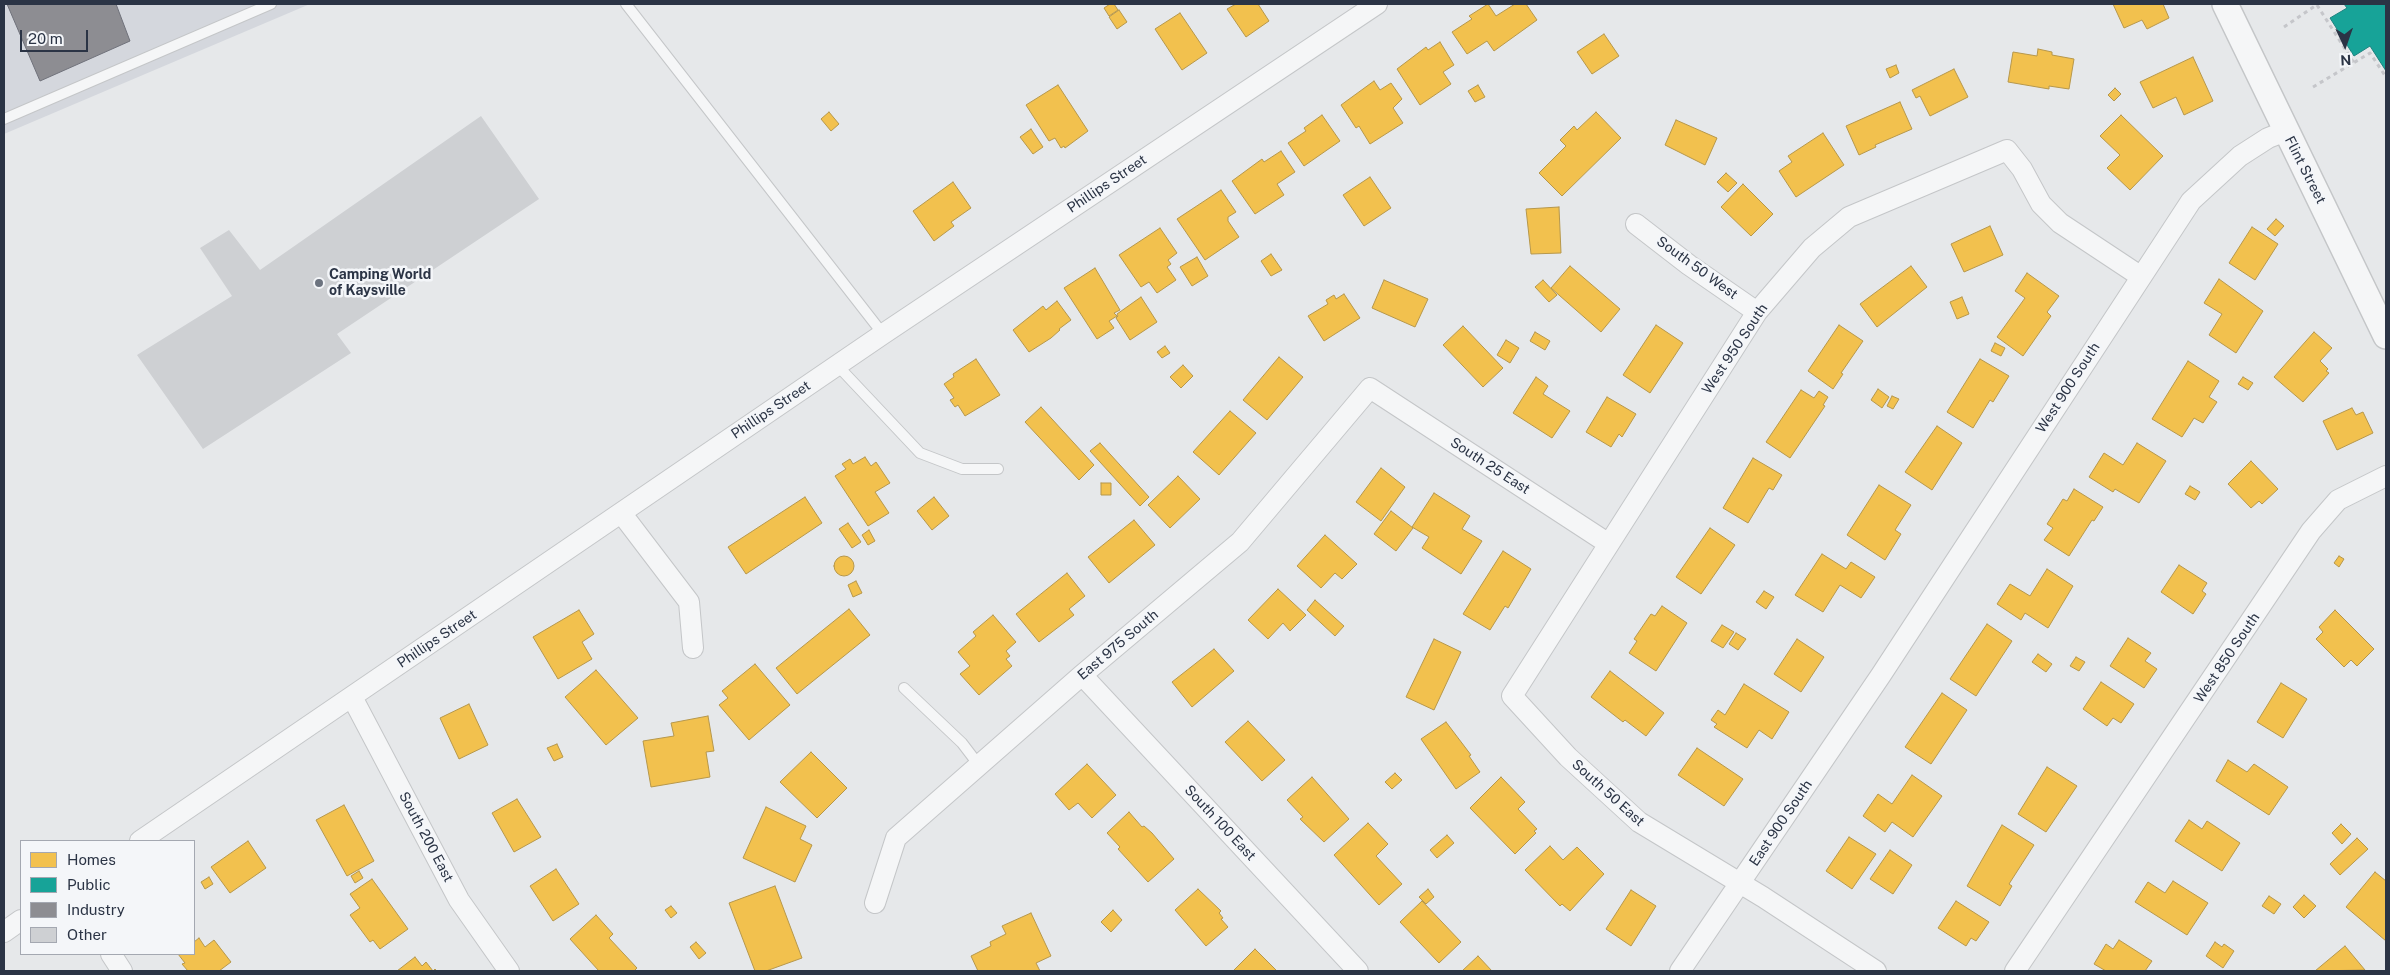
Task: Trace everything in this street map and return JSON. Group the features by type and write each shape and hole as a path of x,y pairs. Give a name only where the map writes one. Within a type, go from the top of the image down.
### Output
{"street":[{"name":"Phillips Street","path":"142,840 622,514 837,365 1377,4"},
{"name":"Flint Street","path":"2225,4 2386,336"},
{"name":"West 900 South","path":"1881,675 2140,276 2191,201 2240,156 2268,138 2286,131"},
{"name":"West 950 South","path":"1580,591 1757,312 1812,248 1849,217 2006,150 2022,169 2041,204 2060,223 2140,276"},
{"name":"South 50 West","path":"1636,224 1689,265 1757,312"},
{"name":"South 25 East","path":"1370,388 1609,544"},
{"name":"East 975 South","path":"875,903 896,838 1082,674 1240,542 1370,388"},
{"name":"West 850 South","path":"2015,971 2090,863 2311,531 2338,500 2386,476"},
{"path":"622,514 690,602 693,648"},
{"name":"South 50 East","path":"1580,591 1512,696 1568,756 1639,822 1741,884 1876,971"},
{"name":"South 100 East","path":"1082,674 1354,970"},
{"name":"East 900 South","path":"1680,971 1741,884 1881,675"},
{"name":"South 200 East","path":"352,697 459,900 509,971"},
{"path":"4,932 20,921"},
{"path":"112,955 122,971"}],"lane":[{"path":"4,119 271,4"},
{"path":"626,4 883,334"},
{"path":"837,365 920,453 962,469 998,469"},
{"path":"904,688 962,743 978,764"}],"path":[{"path":"2284,27 2318,4 2354,63"},
{"path":"2313,86 2370,53 2386,77"}],"shaded area":[{"path":"4,4 310,4 4,134"}],"building: Homes":[{"path":"1114,4 1118,10 1109,16 1104,8"},
{"path":"1236,4 1258,4 1269,21 1246,37 1227,9"},
{"path":"1488,4 1496,16 1515,4 1526,4 1537,20 1494,51 1487,41 1467,54 1452,32 1472,19 1469,16"},
{"path":"2113,4 2163,4 2169,18 2147,29 2142,20 2124,28"},
{"path":"1119,10 1127,22 1117,29 1109,17"},
{"path":"1180,13 1207,53 1182,70 1155,29"},
{"path":"1604,34 1619,56 1592,74 1577,52"},
{"path":"1440,42 1454,65 1443,72 1451,84 1420,105 1397,69 1426,47 1428,50"},
{"path":"2038,49 2052,52 2052,55 2074,59 2069,89 2049,86 2049,89 2008,82 2013,52 2037,56"},
{"path":"2193,57 2213,101 2184,115 2176,97 2153,108 2140,82"},
{"path":"1896,65 1899,73 1890,78 1886,69"},
{"path":"1954,69 1968,97 1930,116 1920,96 1916,98 1912,90"},
{"path":"1374,81 1380,90 1391,83 1402,99 1393,108 1403,123 1370,144 1359,126 1356,128 1341,105"},
{"path":"1058,85 1088,131 1065,148 1064,146 1061,148 1055,138 1049,141 1026,105"},
{"path":"1478,85 1485,97 1475,102 1468,91"},
{"path":"2115,88 2121,94 2114,101 2108,95"},
{"path":"1900,102 1912,129 1875,145 1876,147 1859,155 1846,126"},
{"path":"829,112 839,124 831,131 821,119"},
{"path":"1596,112 1621,138 1562,196 1539,173 1566,146 1560,140 1574,126 1577,130"},
{"path":"1322,115 1340,141 1304,166 1288,143 1306,131 1304,128"},
{"path":"2121,115 2163,156 2130,190 2107,168 2120,155 2100,136"},
{"path":"1676,120 1717,138 1705,165 1665,145"},
{"path":"1031,129 1043,147 1033,154 1020,137"},
{"path":"1823,133 1844,165 1796,197 1779,171 1792,162 1788,156"},
{"path":"1281,151 1295,172 1277,184 1284,195 1255,214 1232,181 1262,159 1264,162"},
{"path":"1726,173 1737,183 1728,192 1717,182"},
{"path":"1370,177 1391,208 1364,226 1343,195"},
{"path":"953,182 971,208 951,222 954,226 934,241 913,211"},
{"path":"1743,184 1773,214 1751,236 1721,207"},
{"path":"1221,190 1236,212 1228,217 1228,221 1239,237 1205,260 1177,219"},
{"path":"1559,207 1561,253 1531,254 1526,209"},
{"path":"2276,219 2284,226 2275,236 2267,229"},
{"path":"1990,226 2003,255 1964,272 1951,244"},
{"path":"2252,227 2278,244 2255,280 2229,263"},
{"path":"1160,228 1177,253 1168,260 1171,264 1167,267 1176,280 1157,293 1149,282 1141,287 1119,255"},
{"path":"1271,254 1282,270 1271,276 1261,261"},
{"path":"1197,257 1208,276 1192,286 1180,267"},
{"path":"1570,266 1620,309 1601,332 1551,288"},
{"path":"1911,266 1927,287 1877,327 1860,304"},
{"path":"1095,268 1120,310 1114,313 1117,316 1109,321 1114,328 1097,339 1064,288"},
{"path":"2027,273 2059,296 2047,312 2051,316 2023,356 1997,337 2025,298 2015,291"},
{"path":"2219,279 2263,311 2236,353 2209,335 2222,314 2204,303"},
{"path":"1384,280 1428,299 1415,327 1372,308"},
{"path":"1543,280 1557,295 1549,302 1535,287"},
{"path":"1344,294 1360,318 1324,341 1308,316 1328,304 1326,300 1334,295 1336,299"},
{"path":"1141,297 1157,322 1130,340 1116,318 1117,314"},
{"path":"1962,297 1969,314 1957,319 1950,302"},
{"path":"1057,301 1071,320 1051,338 1029,352 1013,330 1043,306 1046,310"},
{"path":"1656,325 1683,343 1650,393 1623,375"},
{"path":"1839,325 1863,341 1841,373 1843,374 1833,389 1808,371"},
{"path":"1463,326 1503,368 1483,387 1443,345"},
{"path":"1535,332 1550,341 1545,350 1530,341"},
{"path":"2314,332 2332,348 2320,361 2328,369 2326,371 2329,373 2303,402 2274,377"},
{"path":"1506,340 1519,348 1510,363 1497,355"},
{"path":"1995,343 2005,348 2001,356 1991,351"},
{"path":"1165,346 1170,353 1162,358 1157,352"},
{"path":"1279,357 1303,377 1267,420 1243,400"},
{"path":"976,359 1000,395 965,416 958,405 955,407 950,400 954,398 944,384 954,377 953,374"},
{"path":"1980,359 2009,376 1993,402 1990,400 1973,428 1947,412"},
{"path":"2188,361 2219,381 2209,397 2217,402 2203,423 2194,418 2182,437 2152,419"},
{"path":"1183,365 1193,376 1181,388 1170,377"},
{"path":"1536,377 1548,386 1543,394 1570,411 1552,438 1513,413"},
{"path":"2243,377 2253,383 2248,390 2238,384"},
{"path":"1878,389 1889,397 1882,408 1871,400"},
{"path":"1801,390 1814,398 1819,391 1828,397 1823,405 1825,406 1790,458 1766,442"},
{"path":"1892,396 1899,399 1893,409 1887,406"},
{"path":"1607,397 1636,414 1622,437 1619,434 1611,447 1586,432"},
{"path":"1041,407 1094,465 1079,480 1025,422"},
{"path":"2352,408 2356,415 2363,412 2373,433 2337,450 2323,421"},
{"path":"1230,411 1256,433 1219,475 1193,452"},
{"path":"1937,426 1962,443 1932,490 1905,472"},
{"path":"1100,443 1149,497 1140,506 1090,451"},
{"path":"2137,443 2166,461 2139,503 2115,489 2113,492 2089,477 2104,453 2123,465"},
{"path":"865,457 871,466 876,462 890,483 875,492 889,513 868,526 835,476 846,469 842,464 850,459 853,464"},
{"path":"1753,458 1782,475 1773,490 1769,488 1748,523 1723,508"},
{"path":"2251,461 2278,489 2262,504 2259,501 2251,508 2228,484"},
{"path":"1381,468 1405,487 1381,521 1356,502"},
{"path":"1178,476 1200,499 1170,528 1148,505"},
{"path":"1101,483 1111,483 1111,495 1101,495"},
{"path":"1879,485 1911,505 1895,530 1901,534 1885,560 1847,535"},
{"path":"2190,486 2200,492 2195,500 2185,494"},
{"path":"2074,489 2103,507 2094,521 2092,520 2069,556 2044,540 2053,528 2047,524 2063,499 2067,501"},
{"path":"1434,493 1470,516 1462,529 1482,541 1461,574 1422,548 1429,537 1412,527"},
{"path":"805,497 822,523 746,574 728,547"},
{"path":"934,497 949,516 932,530 917,511"},
{"path":"1391,511 1413,528 1396,551 1374,534"},
{"path":"1134,520 1155,545 1109,583 1088,557"},
{"path":"848,523 861,542 852,548 839,529"},
{"path":"1710,528 1735,545 1701,594 1676,577"},
{"path":"869,530 875,541 868,545 862,535"},
{"path":"1325,535 1357,564 1342,579 1335,573 1321,588 1297,566"},
{"path":"1503,551 1531,569 1508,608 1505,606 1490,630 1463,614"},
{"path":"1822,554 1846,569 1851,562 1875,577 1861,598 1840,585 1823,612 1795,595"},
{"path":"840,556 848,556 854,562 854,570 848,576 840,576 834,570 834,562"},
{"path":"2339,556 2344,559 2339,567 2334,563"},
{"path":"2179,565 2207,583 2202,591 2206,594 2193,614 2161,592"},
{"path":"2047,569 2073,586 2048,628 2025,613 2021,620 1997,604 2010,584 2030,596"},
{"path":"1067,573 1085,596 1069,609 1074,615 1039,642 1016,614"},
{"path":"856,581 862,593 853,597 848,585"},
{"path":"1278,589 1306,615 1290,631 1283,623 1268,639 1248,620"},
{"path":"1764,591 1774,597 1766,609 1756,602"},
{"path":"1315,600 1344,626 1335,636 1307,610"},
{"path":"1662,606 1687,623 1656,671 1629,653 1637,641 1634,639 1651,614 1655,616"},
{"path":"849,609 870,635 797,694 776,668"},
{"path":"579,610 594,634 582,642 592,659 558,679 533,637"},
{"path":"2335,610 2374,649 2357,666 2351,660 2344,667 2316,639 2323,632 2319,627"},
{"path":"993,615 1016,642 1006,651 1010,656 1006,659 1012,666 979,695 960,674 970,666 958,652 976,636 973,632"},
{"path":"1987,624 2012,641 1976,696 1950,679"},
{"path":"1722,625 1734,632 1723,648 1711,641"},
{"path":"1736,633 1746,639 1738,650 1729,644"},
{"path":"2128,638 2151,653 2145,661 2157,669 2144,688 2110,666"},
{"path":"1434,639 1461,652 1434,710 1406,697"},
{"path":"1797,639 1824,657 1801,692 1774,674"},
{"path":"1214,649 1234,671 1192,707 1172,682"},
{"path":"2038,654 2052,664 2046,672 2032,662"},
{"path":"2076,657 2085,662 2079,671 2070,666"},
{"path":"755,664 790,705 749,740 719,705 728,698 722,691"},
{"path":"596,670 638,718 606,745 565,697"},
{"path":"1610,671 1664,713 1646,736 1625,720 1623,722 1591,697"},
{"path":"2101,682 2134,704 2121,723 2113,718 2107,726 2083,709"},
{"path":"2281,683 2307,699 2283,738 2257,722"},
{"path":"1744,684 1789,712 1772,739 1759,730 1747,748 1714,727 1717,724 1711,720 1718,710 1725,715"},
{"path":"1942,693 1967,710 1931,764 1905,747"},
{"path":"469,704 488,745 459,759 440,718"},
{"path":"708,716 714,751 706,752 710,777 651,787 643,741 674,736 671,723"},
{"path":"1248,721 1285,760 1262,781 1225,742"},
{"path":"1446,722 1471,755 1469,756 1480,772 1456,789 1421,739"},
{"path":"557,744 563,757 554,761 547,748"},
{"path":"1697,748 1743,779 1724,806 1678,775"},
{"path":"811,752 847,788 817,818 780,782"},
{"path":"2228,760 2247,772 2254,764 2288,787 2269,815 2216,781"},
{"path":"1087,764 1116,795 1092,818 1078,803 1069,810 1055,794"},
{"path":"2047,767 2077,786 2046,832 2018,814"},
{"path":"1395,773 1402,780 1392,789 1385,782"},
{"path":"1912,775 1942,796 1913,837 1892,822 1885,832 1863,816 1878,794 1892,804"},
{"path":"1312,777 1349,819 1324,842 1300,819 1303,817 1287,800"},
{"path":"1501,777 1525,802 1518,809 1537,829 1534,831 1536,833 1515,854 1470,808"},
{"path":"517,799 541,837 514,852 492,813"},
{"path":"344,805 374,861 347,876 316,820"},
{"path":"766,807 806,826 800,839 812,845 795,882 743,858"},
{"path":"1129,812 1142,827 1144,826 1152,833 1174,859 1148,882 1118,849 1120,847 1107,833"},
{"path":"2189,820 2202,829 2207,821 2240,843 2222,871 2175,841"},
{"path":"1368,823 1388,844 1376,856 1402,884 1379,905 1334,855"},
{"path":"2341,824 2351,834 2342,844 2332,833"},
{"path":"2002,825 2034,845 2009,884 2012,886 2000,906 1967,886"},
{"path":"1447,835 1454,843 1437,858 1430,850"},
{"path":"1849,837 1876,854 1852,889 1826,871"},
{"path":"2357,838 2368,849 2340,875 2330,864"},
{"path":"248,841 266,868 230,893 211,867"},
{"path":"1550,846 1563,860 1577,847 1604,874 1570,911 1562,904 1560,906 1525,870"},
{"path":"1890,850 1912,865 1893,894 1870,879"},
{"path":"556,869 579,904 553,921 530,886"},
{"path":"359,871 363,878 355,883 351,876"},
{"path":"2375,872 2386,881 2386,941 2346,907"},
{"path":"209,877 213,884 205,889 201,882"},
{"path":"372,879 408,929 380,949 373,940 370,942 350,915 360,908 350,894"},
{"path":"2173,881 2208,903 2187,935 2135,902 2148,882 2165,893"},
{"path":"775,886 802,958 766,971 755,971 729,903"},
{"path":"1198,889 1221,911 1219,913 1223,918 1221,919 1228,927 1206,946 1175,910"},
{"path":"1428,889 1434,897 1426,904 1419,897"},
{"path":"1631,890 1656,906 1631,946 1606,929"},
{"path":"2304,895 2316,906 2304,918 2293,907"},
{"path":"2269,896 2281,904 2274,914 2262,906"},
{"path":"1422,901 1461,942 1439,963 1400,922"},
{"path":"1956,901 1989,922 1976,941 1971,938 1966,946 1938,928"},
{"path":"671,906 677,913 671,918 665,910"},
{"path":"1113,910 1122,920 1111,932 1101,922"},
{"path":"1031,913 1051,956 1036,963 1040,971 978,971 971,956 991,946 990,942 1006,934 1002,926"},
{"path":"596,915 613,934 609,938 637,968 634,971 599,971 570,939"},
{"path":"199,938 205,947 214,940 231,962 219,971 188,971 182,964 185,963 179,955 195,955 195,941"},
{"path":"2119,940 2152,961 2145,971 2106,971 2094,964 2106,944 2113,949"},
{"path":"696,942 706,953 699,959 690,947"},
{"path":"2215,942 2222,947 2224,944 2234,951 2223,968 2206,956"},
{"path":"2345,946 2365,970 2315,971"},
{"path":"1255,949 1277,971 1233,971"},
{"path":"1478,956 1492,971 1462,971"},
{"path":"415,957 422,966 426,962 433,971 397,971"}],"building: Public":[{"path":"2344,4 2386,4 2386,71 2370,46 2354,56 2330,18 2347,8"}],"building: Industry":[{"path":"7,4 116,4 130,41 40,81"}],"building: Other":[{"name":"Camping World of Kaysville","path":"481,116 539,199 337,334 351,353 203,449 137,355 232,296 200,248 229,230 260,270"}],"place":[{"name":"Camping World of Kaysville","path":"319,283"}]}
